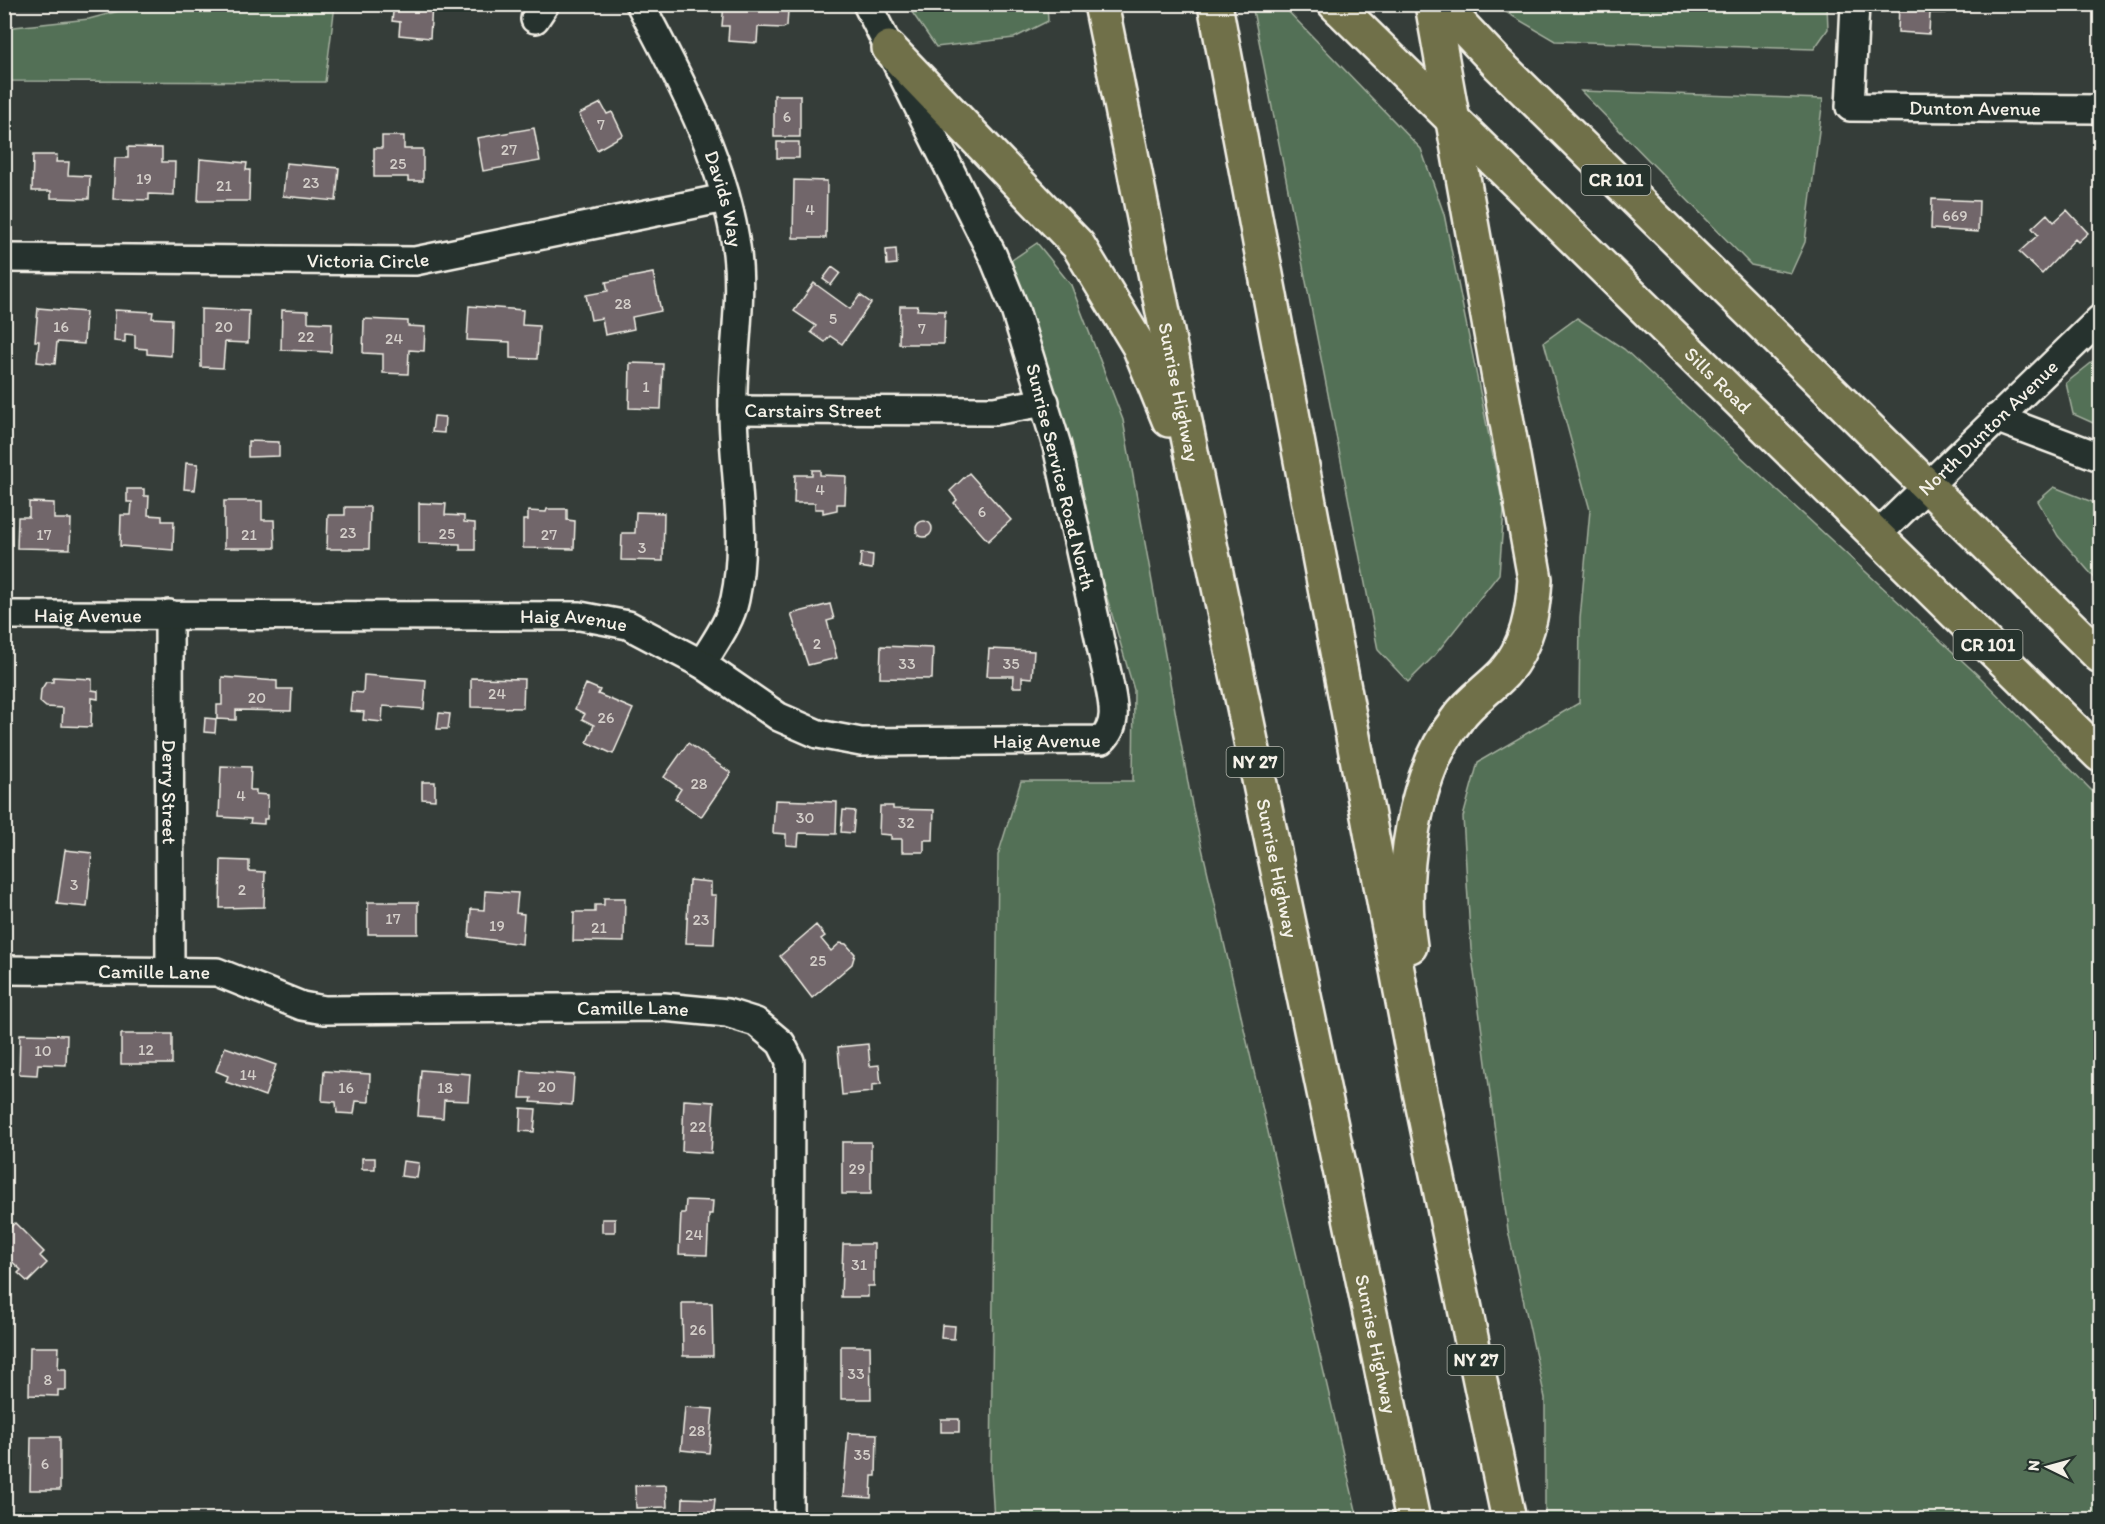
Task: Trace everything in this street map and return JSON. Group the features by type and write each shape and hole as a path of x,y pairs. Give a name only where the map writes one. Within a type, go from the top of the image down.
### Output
{"main road":[{"name":"Sunrise Highway","path":"1101,4 1199,491 1413,1520"},
{"name":"NY 27","path":"1215,4 1420,1092 1509,1520"},
{"name":"Sills Road","path":"1335,4 2100,755"},
{"path":"1420,1092 1408,916 1410,856 1420,800 1433,759 1456,719 1504,672 1525,638 1534,607 1535,579 1432,4"},
{"name":"CR 101","path":"1441,4 1498,64 2100,656"},
{"path":"890,48 1078,245 1139,346 1199,491"}],"street":[{"name":"Davids Way","path":"640,4 687,91 725,198 737,255 738,309 733,410"},
{"name":"Sunrise Service Road North","path":"867,4 993,256 1015,310 1045,402 1071,506 1108,678 1114,717 1110,732"},
{"name":"Dunton Avenue","path":"1855,4 1850,106 2100,109"},
{"name":"Victoria Circle","path":"4,258 415,261 725,198"},
{"name":"North Dunton Avenue","path":"1876,536 2100,319"},
{"name":"Carstairs Street","path":"702,664 727,622 736,588 740,552 733,410 994,411 1045,402"},
{"path":"1996,418 2100,457"},
{"name":"Derry Street","path":"169,614 170,970"},
{"name":"Haig Avenue","path":"4,615 580,616 628,625 702,664 779,717 818,734 861,742 1092,741 1102,740 1110,732"},
{"name":"Camille Lane","path":"4,970 217,972 302,1006 324,1010 664,1007 727,1012 756,1022 781,1043 790,1061 792,1083 789,1520"}],"green space":[{"path":"145,4 335,5 325,82 5,81 5,28 89,19"},
{"path":"907,5 1047,5 1048,21 1014,38 936,47"},
{"path":"1252,5 1282,5 1421,149 1444,214 1504,510 1499,574 1435,655 1408,682 1378,650"},
{"path":"1494,5 1827,5 1828,29 1814,49 1555,41"},
{"path":"1581,91 1823,99 1805,242 1791,273 1751,265"},
{"path":"1037,243 1071,285 1123,420 1192,805 1358,1519 994,1520 991,1472 998,855 1021,781 1133,781 1134,690 1009,262"},
{"path":"1577,318 1624,349 1981,678 2100,799 2100,1519 1545,1519 1545,1398 1508,1230 1471,949 1463,817 1478,762 1579,703 1580,619 1590,510 1544,342"},
{"path":"2100,356 2100,426 2073,414 2066,383"},
{"path":"2054,487 2100,505 2100,584 2058,536 2038,501"}],"building":[{"path":"394,4 432,4 430,38 399,35 400,22 392,21"},
{"path":"724,4 758,4 758,8 788,10 787,26 783,28 758,27 757,43 728,41 729,26 722,26"},
{"path":"1899,4 1947,4 1946,13 1930,13 1929,34 1898,32"},
{"path":"2000,4 2030,4 2030,11 2006,9 2006,5"},
{"path":"774,95 800,95 800,137 774,137"},
{"path":"601,103 607,114 612,112 623,135 597,150 579,114"},
{"path":"534,128 540,161 483,171 477,138"},
{"path":"382,136 404,136 404,149 423,149 423,181 408,181 408,177 374,177 374,148 382,148"},
{"path":"777,142 799,142 799,158 777,158"},
{"path":"128,147 162,148 162,162 175,162 174,195 149,194 149,200 113,199 115,158 128,158"},
{"path":"33,155 57,155 56,162 69,162 68,175 90,176 89,199 51,198 51,191 32,191"},
{"path":"200,159 247,163 246,170 250,170 249,201 198,201"},
{"path":"286,163 339,168 336,201 283,196"},
{"path":"4,164 7,164 8,199 4,199"},
{"path":"794,180 827,181 826,238 793,238"},
{"path":"1932,199 1979,201 1978,232 1931,229"},
{"path":"2067,210 2088,233 2078,242 2075,239 2042,274 2019,252 2038,235 2032,228 2047,214 2054,222"},
{"path":"896,249 897,264 887,265 886,250"},
{"path":"832,267 840,273 831,285 823,279"},
{"path":"653,273 661,311 632,317 634,329 605,335 602,318 591,320 586,295 608,291 606,282"},
{"path":"814,283 850,309 860,295 871,303 842,344 830,336 825,342 811,332 816,326 794,311"},
{"path":"469,306 523,310 522,325 539,326 537,359 510,358 510,342 467,340"},
{"path":"900,306 918,306 917,310 945,311 944,344 899,344"},
{"path":"38,308 86,312 84,344 57,342 55,364 37,362 39,341 35,341"},
{"path":"201,309 249,311 248,343 225,342 223,368 201,367"},
{"path":"115,310 153,312 152,318 172,319 171,356 147,354 147,349 135,348 135,335 125,334 125,342 114,341"},
{"path":"282,310 308,311 308,322 332,323 331,352 281,350"},
{"path":"4,312 9,312 7,344 4,344"},
{"path":"364,319 408,321 408,326 425,327 424,351 409,350 408,374 383,373 383,354 363,353"},
{"path":"630,363 663,364 661,409 629,408"},
{"path":"434,416 445,417 444,433 432,432"},
{"path":"248,441 279,442 279,456 248,457"},
{"path":"186,463 198,464 195,490 184,489"},
{"path":"812,470 820,470 820,475 846,476 845,504 837,504 837,510 823,513 823,509 815,509 815,503 794,503 795,475 812,475"},
{"path":"969,473 1011,520 988,541 954,503 957,500 950,491"},
{"path":"127,489 144,489 144,496 149,496 148,515 162,516 162,521 174,521 173,550 120,546 121,515 131,515 132,502 127,502"},
{"path":"224,501 262,501 262,520 274,520 275,548 224,548"},
{"path":"29,502 54,503 54,519 71,519 70,549 17,548 18,517 29,517"},
{"path":"419,503 446,504 445,515 464,516 464,522 475,523 475,550 460,550 460,544 419,543"},
{"path":"345,507 370,507 369,549 327,549 328,515 345,515"},
{"path":"547,509 567,509 567,520 575,521 574,549 523,548 523,520 528,520 528,511 546,512"},
{"path":"636,512 664,513 663,561 621,560 622,533 635,533"},
{"path":"924,521 930,523 932,529 930,535 924,537 918,535 916,529 918,523"},
{"path":"861,553 873,555 872,569 860,567"},
{"path":"830,604 834,619 827,621 837,658 808,665 791,614"},
{"path":"881,646 933,648 932,679 880,678"},
{"path":"989,649 1034,651 1032,678 1022,677 1022,687 1013,687 1014,676 987,676"},
{"path":"364,675 426,680 424,709 383,706 382,722 363,720 364,712 350,711 352,692 363,693"},
{"path":"53,677 92,679 92,690 98,691 98,699 92,698 91,727 62,726 63,708 46,707 40,702 41,690 46,682 53,682"},
{"path":"222,677 277,681 277,689 292,689 291,711 236,710 236,720 217,719 217,705 222,705"},
{"path":"471,678 524,679 523,708 471,707"},
{"path":"586,684 600,690 598,694 633,709 613,754 587,742 594,725 582,719 585,714 575,709"},
{"path":"439,713 450,714 448,729 437,729"},
{"path":"205,718 216,719 215,733 204,732"},
{"path":"688,743 731,773 701,817 675,798 681,789 664,777"},
{"path":"221,766 251,767 250,790 256,790 256,794 268,795 267,819 264,819 264,824 250,823 251,819 219,817"},
{"path":"422,782 435,782 435,800 422,799"},
{"path":"775,800 837,802 836,834 799,833 798,846 786,845 786,834 773,833"},
{"path":"880,806 893,806 893,809 934,810 933,840 924,840 924,852 902,852 902,839 891,839 891,835 879,834"},
{"path":"843,810 855,811 853,833 841,832"},
{"path":"65,850 92,853 87,907 57,904"},
{"path":"221,860 249,861 249,871 265,872 264,907 220,908"},
{"path":"689,880 711,882 711,895 716,895 714,944 686,943"},
{"path":"485,891 518,893 516,913 524,914 522,944 469,937 471,909 484,910"},
{"path":"604,898 625,898 624,942 573,941 574,912 595,912 595,905 604,905"},
{"path":"368,902 418,902 418,934 368,934"},
{"path":"816,925 825,936 821,939 831,951 840,943 846,944 855,954 852,964 812,998 780,956"},
{"path":"20,1034 67,1035 66,1065 38,1064 37,1075 19,1074"},
{"path":"121,1034 172,1034 172,1064 121,1064"},
{"path":"868,1044 870,1066 879,1065 881,1084 872,1085 872,1092 842,1095 838,1047"},
{"path":"225,1047 276,1065 265,1096 226,1082 228,1076 216,1071"},
{"path":"421,1070 470,1074 468,1101 444,1100 443,1118 418,1116"},
{"path":"324,1071 370,1074 369,1102 356,1101 354,1114 337,1113 336,1102 322,1101"},
{"path":"522,1071 574,1075 572,1105 531,1102 532,1098 520,1098"},
{"path":"684,1100 714,1102 711,1153 682,1151"},
{"path":"521,1108 536,1109 534,1132 520,1131"},
{"path":"842,1142 871,1142 871,1194 842,1194"},
{"path":"362,1158 375,1158 375,1169 362,1169"},
{"path":"403,1161 419,1163 417,1178 401,1176"},
{"path":"686,1200 713,1201 712,1214 709,1214 707,1255 679,1254 681,1213 685,1213"},
{"path":"602,1219 615,1219 615,1232 602,1232"},
{"path":"15,1223 44,1252 40,1256 47,1263 28,1282 18,1273 21,1270 4,1254 4,1233"},
{"path":"843,1244 874,1244 874,1286 868,1286 868,1297 841,1297"},
{"path":"682,1303 712,1303 713,1356 683,1356"},
{"path":"942,1325 955,1326 954,1339 941,1338"},
{"path":"841,1346 870,1346 871,1399 841,1399"},
{"path":"30,1347 59,1347 58,1369 66,1369 66,1390 58,1390 58,1396 29,1395"},
{"path":"685,1407 713,1409 709,1453 681,1450"},
{"path":"941,1419 959,1419 959,1432 941,1432"},
{"path":"848,1433 877,1434 876,1476 872,1476 871,1498 843,1496"},
{"path":"31,1437 60,1437 60,1490 30,1490"},
{"path":"666,1485 667,1507 636,1508 635,1486"},
{"path":"683,1498 715,1499 713,1520 682,1520"}]}
